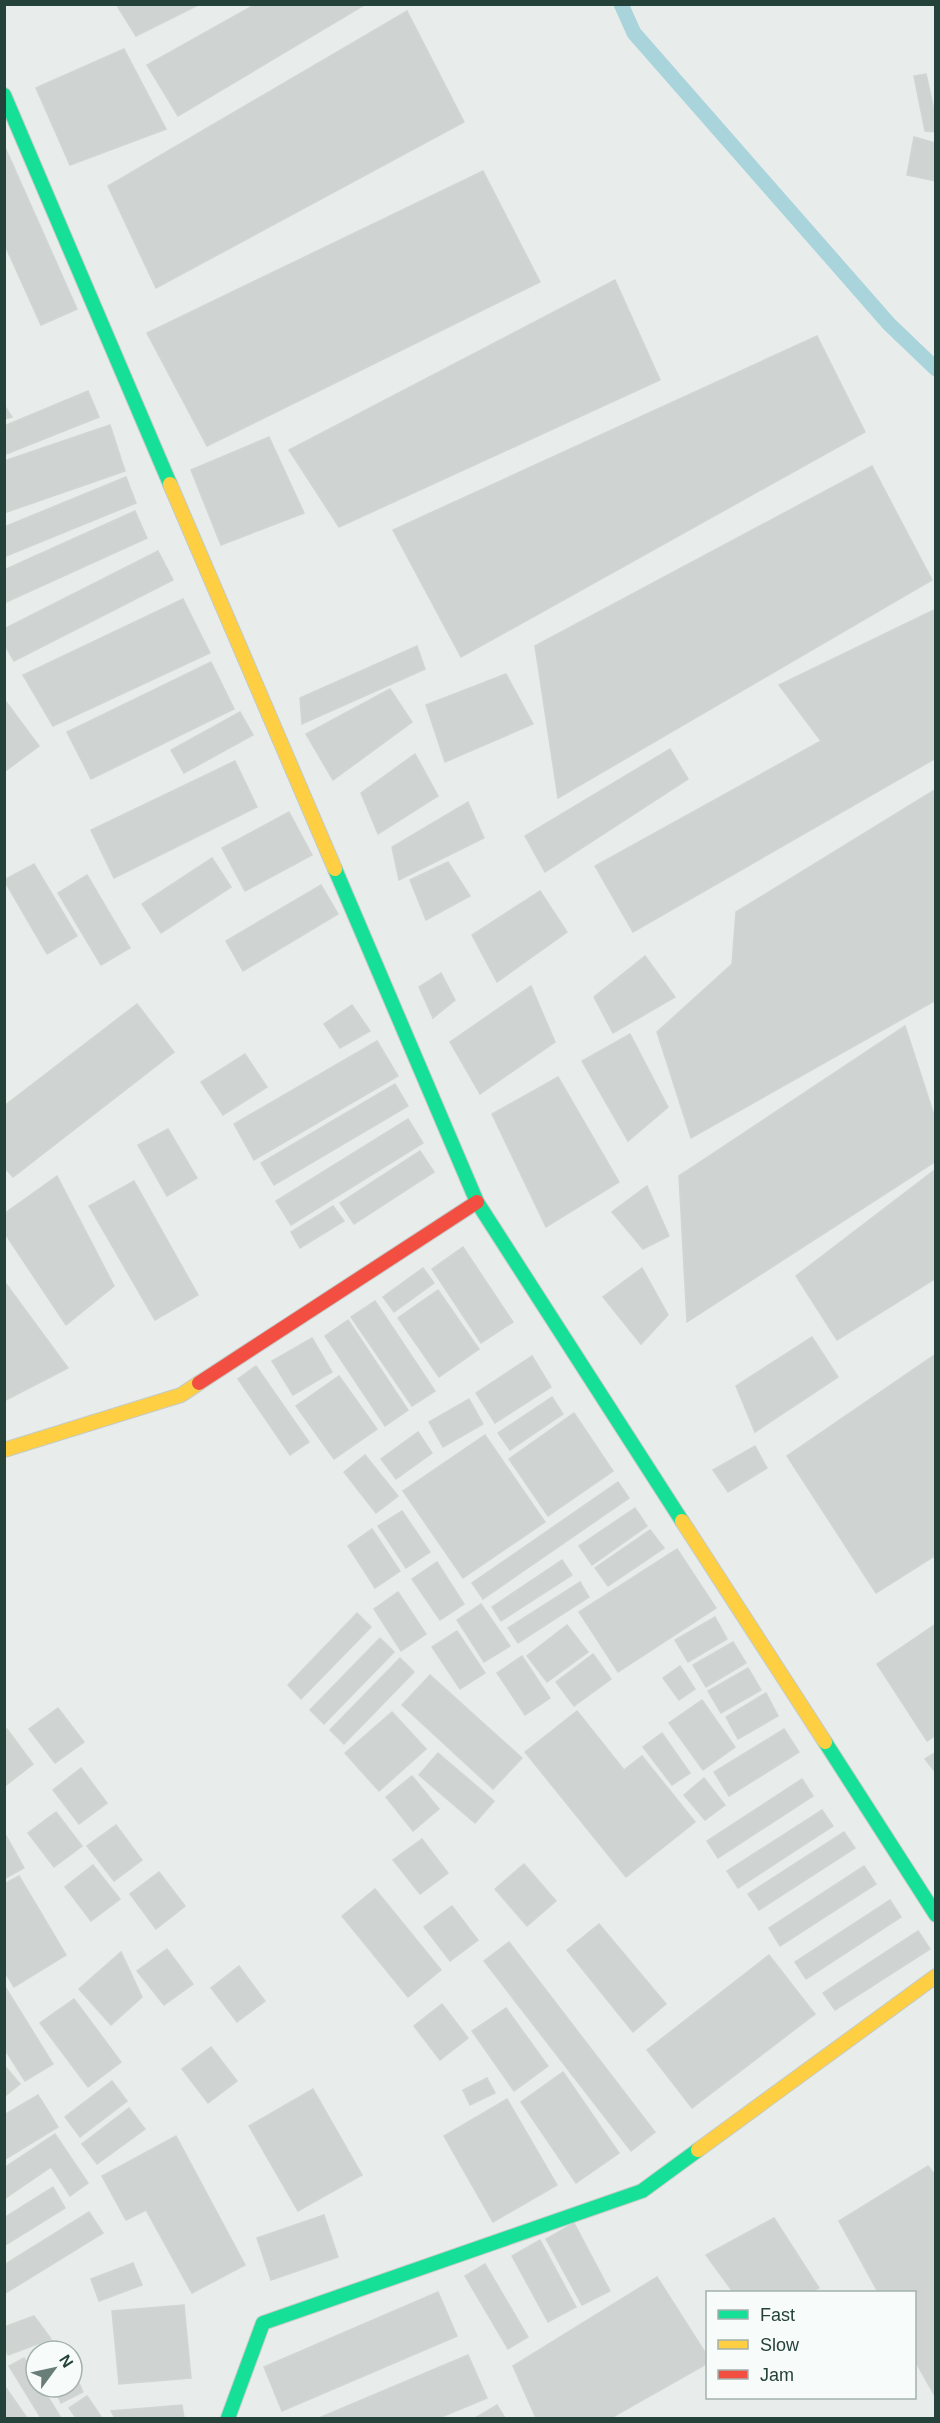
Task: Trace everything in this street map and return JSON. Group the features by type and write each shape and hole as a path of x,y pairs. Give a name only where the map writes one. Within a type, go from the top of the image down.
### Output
{"street":[{"path":"4,95 477,1202 936,1915"},
{"path":"4,1450 181,1395 477,1202"},
{"path":"228,2418 263,2323 642,2191 936,1976"}],"building":[{"path":"116,4 200,4 136,36"},
{"path":"256,4 366,4 178,116 147,65"},
{"path":"407,11 464,122 156,288 108,186"},
{"path":"124,49 166,129 70,165 36,88"},
{"path":"926,74 936,119 936,132 925,131 914,76"},
{"path":"914,137 936,143 936,181 907,175"},
{"path":"4,145 77,309 41,325 4,243"},
{"path":"483,171 540,282 207,446 147,333"},
{"path":"615,280 660,380 339,527 289,450"},
{"path":"817,336 865,432 461,657 393,530"},
{"path":"88,391 99,417 4,455 4,426"},
{"path":"4,405 12,417 4,419"},
{"path":"110,425 125,471 4,513 4,461"},
{"path":"269,437 304,513 221,545 191,470"},
{"path":"872,466 932,580 558,798 535,646"},
{"path":"126,477 136,503 4,557 4,527"},
{"path":"135,511 147,538 4,603 4,570"},
{"path":"158,551 173,580 14,661 4,644 4,629"},
{"path":"183,599 210,653 53,726 23,675"},
{"path":"936,609 936,758 633,932 595,866 821,741 779,685"},
{"path":"417,646 425,669 302,724 300,698"},
{"path":"211,662 234,709 91,779 67,732"},
{"path":"506,674 533,724 445,762 426,705"},
{"path":"390,689 412,722 333,780 306,734"},
{"path":"4,699 39,746 4,772"},
{"path":"240,712 253,735 184,773 171,750"},
{"path":"670,749 688,779 545,872 525,836"},
{"path":"415,754 438,796 378,834 361,793"},
{"path":"235,761 257,807 114,878 91,830"},
{"path":"936,789 936,1000 691,1138 657,1032 732,964 736,912"},
{"path":"468,802 484,838 399,880 392,847"},
{"path":"289,812 312,855 245,891 222,848"},
{"path":"212,858 231,887 161,933 142,904"},
{"path":"448,862 470,896 426,920 410,880"},
{"path":"34,864 77,936 47,954 4,880"},
{"path":"87,875 130,948 101,965 58,893"},
{"path":"321,885 338,914 243,971 226,941"},
{"path":"540,891 567,932 497,982 472,935"},
{"path":"645,956 675,997 613,1033 594,997"},
{"path":"441,973 455,1000 433,1018 419,987"},
{"path":"531,986 555,1042 480,1094 450,1042"},
{"path":"137,1004 174,1052 13,1177 4,1167 4,1106"},
{"path":"352,1005 370,1031 340,1048 324,1024"},
{"path":"905,1026 936,1121 936,1161 687,1322 679,1176"},
{"path":"630,1034 668,1107 628,1141 582,1061"},
{"path":"377,1041 398,1076 254,1160 234,1124"},
{"path":"245,1054 267,1087 223,1115 201,1082"},
{"path":"558,1077 619,1182 546,1227 492,1114"},
{"path":"395,1084 408,1106 274,1185 261,1163"},
{"path":"408,1119 423,1143 291,1225 276,1201"},
{"path":"168,1129 197,1178 167,1196 138,1145"},
{"path":"420,1151 434,1172 354,1224 340,1203"},
{"path":"936,1169 936,1278 837,1340 796,1276"},
{"path":"57,1176 114,1286 66,1325 4,1232 4,1214"},
{"path":"134,1181 198,1295 155,1320 89,1206"},
{"path":"647,1186 669,1236 643,1249 612,1212"},
{"path":"333,1206 344,1221 300,1248 291,1232"},
{"path":"463,1247 513,1322 481,1343 432,1269"},
{"path":"423,1268 434,1283 394,1312 383,1297"},
{"path":"642,1268 668,1315 641,1344 603,1297"},
{"path":"4,1281 68,1368 4,1401"},
{"path":"438,1290 479,1349 439,1377 398,1318"},
{"path":"375,1301 435,1391 412,1406 351,1317"},
{"path":"348,1320 408,1410 385,1426 325,1336"},
{"path":"812,1337 838,1377 755,1432 736,1386"},
{"path":"312,1338 332,1372 293,1395 272,1361"},
{"path":"936,1354 936,1555 876,1593 787,1456"},
{"path":"532,1356 551,1387 495,1423 476,1393"},
{"path":"256,1366 309,1442 290,1455 238,1379"},
{"path":"339,1376 377,1429 334,1459 296,1406"},
{"path":"552,1397 563,1414 510,1450 498,1433"},
{"path":"469,1399 483,1424 443,1447 429,1422"},
{"path":"574,1413 613,1471 548,1516 509,1459"},
{"path":"418,1432 432,1453 396,1479 381,1459"},
{"path":"485,1435 545,1522 463,1578 403,1491"},
{"path":"755,1446 767,1468 728,1492 713,1470"},
{"path":"365,1455 398,1496 376,1513 344,1472"},
{"path":"618,1482 629,1498 483,1599 472,1583"},
{"path":"635,1508 647,1526 592,1565 579,1546"},
{"path":"402,1511 430,1552 406,1568 378,1526"},
{"path":"372,1529 400,1571 375,1588 348,1546"},
{"path":"650,1530 664,1548 608,1586 595,1568"},
{"path":"677,1549 716,1608 618,1672 579,1612"},
{"path":"562,1560 572,1575 501,1621 492,1607"},
{"path":"437,1562 464,1604 440,1620 412,1579"},
{"path":"580,1582 589,1597 518,1643 508,1628"},
{"path":"398,1592 426,1634 401,1651 374,1609"},
{"path":"481,1604 510,1646 484,1662 457,1620"},
{"path":"357,1613 371,1627 301,1699 288,1685"},
{"path":"715,1617 727,1639 688,1662 675,1640"},
{"path":"936,1624 936,1735 927,1741 877,1664"},
{"path":"567,1625 588,1652 547,1682 527,1656"},
{"path":"457,1631 485,1673 460,1689 432,1647"},
{"path":"380,1638 394,1652 324,1724 310,1710"},
{"path":"733,1642 746,1663 706,1687 693,1665"},
{"path":"593,1654 611,1679 574,1706 556,1682"},
{"path":"522,1656 550,1698 525,1715 497,1673"},
{"path":"400,1658 414,1672 344,1744 330,1730"},
{"path":"680,1666 695,1689 679,1700 663,1678"},
{"path":"748,1668 761,1690 721,1713 708,1691"},
{"path":"430,1675 522,1758 493,1789 402,1705"},
{"path":"766,1693 778,1716 738,1739 726,1717"},
{"path":"702,1700 735,1747 703,1770 669,1723"},
{"path":"58,1708 84,1742 55,1763 29,1729"},
{"path":"577,1711 624,1770 642,1756 695,1822 626,1877 525,1752"},
{"path":"392,1712 426,1749 379,1791 345,1753"},
{"path":"7,1729 33,1764 5,1786 4,1731"},
{"path":"784,1729 799,1752 729,1796 714,1772"},
{"path":"662,1733 690,1773 672,1785 643,1747"},
{"path":"936,1752 936,1773 925,1759"},
{"path":"438,1753 494,1801 475,1823 419,1775"},
{"path":"81,1768 107,1803 79,1824 53,1790"},
{"path":"412,1776 439,1809 413,1831 386,1797"},
{"path":"704,1778 725,1805 705,1820 684,1795"},
{"path":"802,1779 813,1796 718,1858 707,1841"},
{"path":"822,1810 833,1826 738,1888 727,1871"},
{"path":"56,1812 82,1846 54,1867 28,1833"},
{"path":"116,1825 142,1860 114,1881 87,1846"},
{"path":"4,1832 24,1868 4,1879"},
{"path":"844,1832 855,1848 759,1910 748,1894"},
{"path":"422,1839 448,1873 420,1894 393,1860"},
{"path":"524,1864 556,1901 527,1926 495,1889"},
{"path":"93,1865 120,1899 91,1921 65,1887"},
{"path":"864,1866 876,1884 780,1946 769,1928"},
{"path":"159,1872 185,1906 156,1929 130,1894"},
{"path":"19,1876 66,1955 14,1987 4,1971 4,1884"},
{"path":"375,1889 441,1970 408,1997 342,1916"},
{"path":"890,1900 901,1917 806,1979 795,1962"},
{"path":"452,1906 478,1940 450,1961 424,1927"},
{"path":"599,1924 666,2004 633,2032 567,1950"},
{"path":"918,1931 930,1949 835,2010 823,1993"},
{"path":"509,1942 655,2132 631,2151 484,1961"},
{"path":"167,1949 193,1984 164,2005 137,1971"},
{"path":"121,1952 142,1997 111,2025 79,1989"},
{"path":"769,1955 815,2014 692,2108 647,2050"},
{"path":"239,1966 265,2001 237,2022 211,1988"},
{"path":"4,1985 53,2064 25,2081 4,2048"},
{"path":"74,1999 121,2062 88,2087 40,2023"},
{"path":"442,2004 468,2038 440,2060 414,2026"},
{"path":"506,2008 548,2066 514,2091 472,2031"},
{"path":"211,2047 237,2081 208,2103 182,2069"},
{"path":"4,2065 20,2084 4,2097"},
{"path":"563,2072 619,2153 576,2183 521,2102"},
{"path":"487,2078 495,2093 470,2105 463,2090"},
{"path":"112,2081 127,2101 80,2137 65,2117"},
{"path":"313,2089 362,2175 298,2211 249,2126"},
{"path":"38,2095 58,2127 4,2160 4,2115"},
{"path":"507,2099 557,2185 493,2222 444,2136"},
{"path":"129,2108 145,2129 97,2164 82,2144"},
{"path":"55,2134 88,2183 70,2196 51,2167 4,2199 4,2168"},
{"path":"176,2136 245,2265 192,2293 146,2210 126,2220 102,2176"},
{"path":"928,2166 936,2176 936,2398 916,2363 916,2291 877,2291 839,2221"},
{"path":"53,2187 65,2208 4,2246 4,2218"},
{"path":"89,2212 103,2233 4,2294 4,2265"},
{"path":"324,2215 338,2257 271,2280 257,2238"},
{"path":"774,2218 819,2288 813,2291 732,2291 706,2255"},
{"path":"574,2223 610,2291 582,2305 546,2239"},
{"path":"540,2240 576,2307 548,2322 512,2256"},
{"path":"133,2263 142,2285 99,2301 91,2279"},
{"path":"485,2264 528,2337 508,2349 465,2276"},
{"path":"657,2277 706,2354 706,2364 611,2418 536,2418 513,2366"},
{"path":"438,2292 457,2336 282,2411 264,2367"},
{"path":"184,2305 191,2378 119,2384 112,2311"},
{"path":"34,2316 51,2339 24,2339 24,2349 8,2355 4,2347 4,2327"},
{"path":"468,2355 487,2398 439,2418 319,2418"},
{"path":"24,2358 24,2390 9,2366"},
{"path":"4,2385 27,2418 4,2418"},
{"path":"87,2396 102,2418 76,2418 69,2408"},
{"path":"29,2399 49,2399 61,2418 41,2418"},
{"path":"182,2405 184,2418 115,2418 111,2411"},
{"path":"497,2405 505,2418 475,2418"}],"waterway":[{"path":"621,4 634,33 889,324 936,369"}],"traffic: fast":[{"path":"4,95 170,484"},
{"path":"335,869 477,1202 682,1521"},
{"path":"825,1742 936,1915"},
{"path":"228,2418 263,2323 642,2191 698,2150"}],"traffic: slow":[{"path":"170,484 335,869"},
{"path":"4,1450 181,1395 199,1383"},
{"path":"682,1521 825,1742"},
{"path":"698,2150 936,1976"}],"traffic: jam":[{"path":"199,1383 477,1202"}]}
